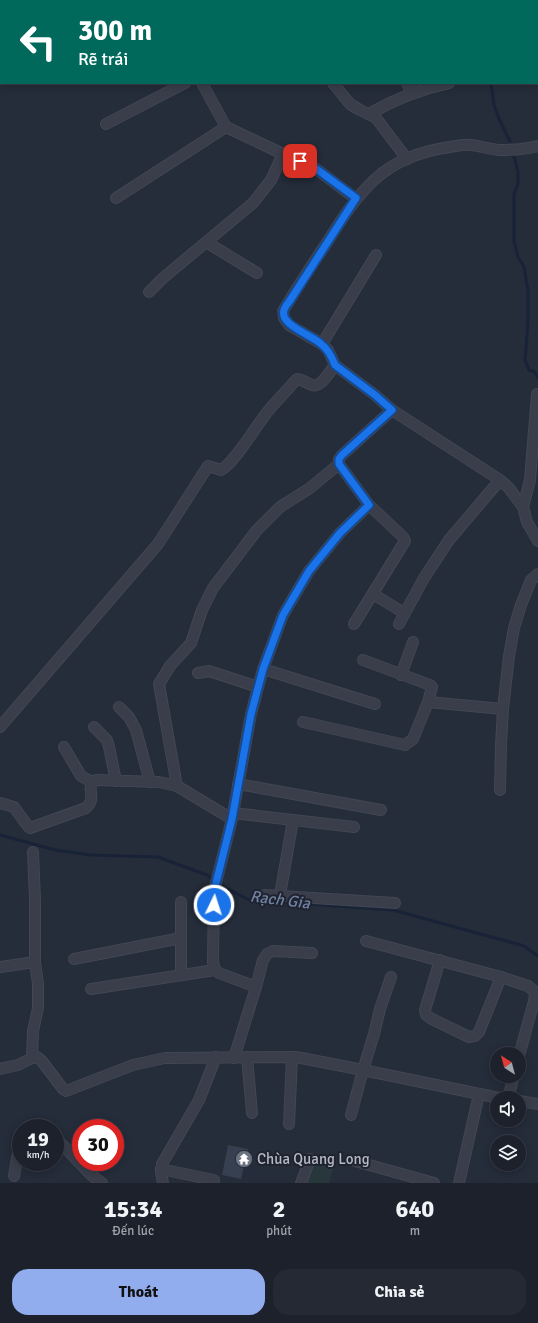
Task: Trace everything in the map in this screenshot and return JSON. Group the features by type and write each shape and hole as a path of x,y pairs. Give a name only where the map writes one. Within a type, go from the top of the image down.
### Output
{"street":[{"path":"106,124 183,84"},
{"path":"203,84 226,127 283,154 311,165 356,198"},
{"path":"334,84 350,104 379,121 407,159"},
{"path":"408,84 412,93"},
{"path":"369,114 412,93 428,87 444,84"},
{"path":"116,198 226,127"},
{"path":"538,146 532,148 499,150 470,145 438,149 394,165 369,184 356,198 284,311 284,318 289,324 322,344 330,354 335,365 375,395 392,410 500,480 509,488 523,507 527,522 538,541"},
{"path":"149,292 163,278 260,195 271,180 283,154"},
{"path":"206,242 257,273"},
{"path":"322,344 376,255"},
{"path":"0,727 158,544 208,466 223,470 232,461 266,413 297,379 316,386 320,384 335,365"},
{"path":"523,507 530,480 537,394"},
{"path":"354,624 405,539 369,505 339,464 339,459 392,410"},
{"path":"177,786 159,684 170,666 191,643 202,610 213,588 257,530 280,507 310,488 339,464"},
{"path":"399,624 424,578 449,540 500,480"},
{"path":"215,970 213,962 214,891 242,772 251,714 263,669 283,615 309,571 340,533 369,505"},
{"path":"500,790 503,709 509,656 520,605 531,580 538,574"},
{"path":"372,594 404,614"},
{"path":"401,675 413,642"},
{"path":"303,722 405,745 413,739 428,702 432,687 363,660"},
{"path":"263,669 375,704"},
{"path":"198,673 209,671 258,686"},
{"path":"428,702 503,709"},
{"path":"119,708 129,717 136,730 150,782"},
{"path":"94,727 110,746 116,781"},
{"path":"64,747 81,776 92,782 96,780 159,782 177,786 232,816 293,820 354,827"},
{"path":"0,803 14,807 30,828 86,808 93,798 92,782"},
{"path":"238,784 380,810"},
{"path":"280,895 293,820"},
{"path":"32,1058 33,1032 38,1008 38,984 35,962 33,852"},
{"path":"264,895 395,904"},
{"path":"181,974 182,902"},
{"path":"74,959 181,938"},
{"path":"366,941 440,960 528,986 535,994 521,1047"},
{"path":"234,1058 263,960 267,954 274,951 312,953"},
{"path":"440,960 425,1013 432,1019 469,1037 474,1036 479,1032 501,977"},
{"path":"0,967 35,962"},
{"path":"91,989 215,970 256,987"},
{"path":"351,1115 390,977"},
{"path":"0,1069 37,1057 41,1060 62,1089 66,1091 144,1061 178,1057 304,1058 490,1096"},
{"path":"162,1183 161,1169 165,1158 199,1100 216,1058"},
{"path":"246,1058 252,1113"},
{"path":"289,1124 292,1058"},
{"path":"460,1183 479,1094"},
{"path":"526,1102 538,1104"},
{"path":"64,1147 90,1174 102,1183"},
{"path":"301,1183 310,1159"},
{"path":"355,1161 434,1183"},
{"path":"161,1169 214,1180"},
{"path":"14,1176 15,1171"}],"shaded area":[{"path":"312,1160 335,1163 329,1183 304,1183"}],"building":[{"path":"228,1145 248,1149 241,1179 222,1175"}],"waterway":[{"path":"491,84 494,105 510,141"},
{"path":"514,157 518,172 518,184 514,194 514,241 518,257 524,267 528,291 528,322 525,360 529,370 535,372 538,378"},
{"name":"Rạch Gia","path":"0,835 55,850 91,855 158,857 207,875 224,887 249,900 393,910 524,946 538,956"}],"place":[{"name":"Chùa Quang Long","path":"244,1159"}],"route":[{"path":"214,905 214,891 232,819 238,784 242,772 251,714 263,669 283,615 309,571 340,533 369,505 356,485 339,464 339,459 392,410 375,395 335,365 328,350 322,344 289,324 284,318 284,311 289,302 356,198 311,165 300,161"}]}
